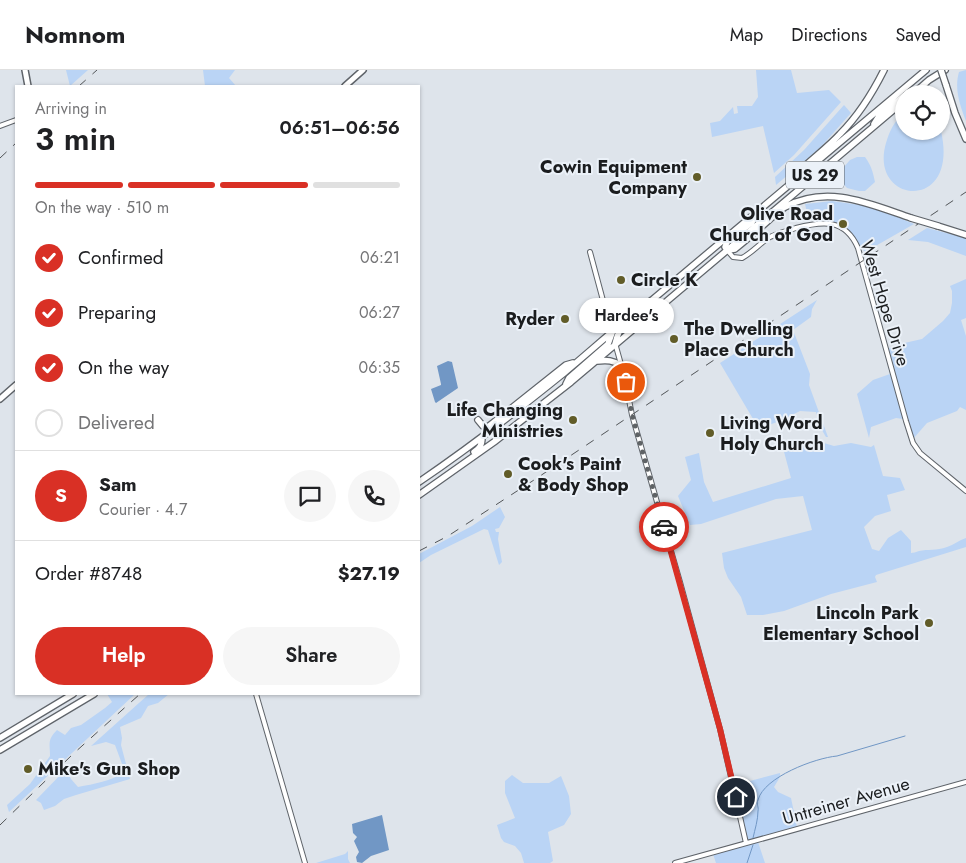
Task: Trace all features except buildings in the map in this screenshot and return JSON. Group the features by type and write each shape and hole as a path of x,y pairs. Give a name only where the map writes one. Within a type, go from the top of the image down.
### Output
{"highway":[{"path":"884,70 872,94 846,128 764,206 752,222 727,242 725,247 727,250 735,249 785,208 800,201 838,196 847,197 966,235"},
{"path":"941,70 955,113 966,138"},
{"path":"923,85 945,70"},
{"path":"924,71 929,80"},
{"name":"US 29","path":"911,85 924,71"},
{"name":"US 29","path":"420,481 523,406 895,100"},
{"path":"872,128 879,116 895,101"},
{"name":"US 29","path":"420,494 513,428 564,388 895,109"},
{"path":"615,344 619,332 697,266 705,255"},
{"path":"606,307 610,314 632,315"},
{"path":"564,388 569,378 608,344 612,333"},
{"path":"597,360 610,360 622,366"},
{"path":"478,420 483,426 488,427 566,365 577,362"},
{"path":"439,482 444,474 480,448 482,437"},
{"path":"0,738 71,695"},
{"path":"66,711 76,700 85,695"},
{"path":"0,750 92,695"},
{"path":"0,742 32,723 45,711"}],"main road":[{"path":"25,70 28,85"},
{"path":"346,85 363,70"},
{"path":"929,80 941,70"},
{"path":"0,399 15,386"}],"street":[{"path":"0,126 15,120"},
{"name":"West Hope Drive","path":"727,250 733,257 742,258 764,241 777,234 818,223 834,225 848,234 858,248 913,443 924,457 966,491"},
{"path":"590,252 622,366 632,415 720,729 746,843"},
{"path":"256,695 304,863"},
{"name":"Untreiner Avenue","path":"676,863 966,782"}],"shaded area":[{"path":"66,70 88,70 71,85"},
{"path":"203,70 235,70 229,78 235,85 205,85"},
{"path":"756,70 791,70 797,93 829,90 841,102 794,155 774,173 763,126 712,137 710,123 720,121 733,107 734,114 738,113 737,106 752,106 758,97"},
{"path":"966,70 966,121 957,85 959,72"},
{"path":"844,105 851,113 820,148 776,185 775,177 804,150"},
{"path":"895,123 895,140 942,140 943,158 938,176 927,187 914,191 901,188 890,179 884,163 886,143"},
{"path":"857,157 865,157 875,182 865,191 847,188 836,176 850,160"},
{"path":"832,201 874,207 914,224 865,252 846,229 836,223 807,213 805,204"},
{"path":"927,228 966,238 966,256 928,242 908,240"},
{"path":"966,279 966,318 961,320 966,336 966,410 960,407 957,411 927,423 913,439 888,349 922,339 943,321 950,313 952,303 950,286"},
{"path":"817,300 812,309 811,317 793,330 810,374 809,385 828,437 826,437 823,431 816,412 800,411 759,429 720,363"},
{"path":"884,350 903,419 896,418 871,427 869,438 857,394 873,380 890,374"},
{"path":"448,361 452,362 458,388 436,403 431,389 441,385 437,366"},
{"path":"808,443 824,443 834,446 851,443 871,447 874,445 883,476 900,478 905,490 887,495 891,511 875,516 864,527 872,549 879,551 888,538 901,530 911,541 911,553 943,548 966,538 966,547 876,575 877,582 831,594 784,611 763,615 747,615 741,597 728,578 724,568 722,553 812,530 803,496 776,499 701,524 690,525 678,496 691,480 685,457 699,453 704,482 713,502 791,478 783,448 788,450"},
{"path":"500,507 505,517 499,528 495,529 496,532 499,532 498,539 502,562 499,565 488,530 484,529 420,562 420,553 472,526"},
{"path":"108,695 134,695 9,812 7,805 30,784 50,756 50,742 54,733 57,730 65,735 71,728 81,725 112,702"},
{"path":"148,695 168,695 158,703 148,706 141,718 120,727 121,745 130,779 64,799 55,806 44,810 41,803 36,800 66,769 78,787 108,780 125,772 115,745 106,742 91,746"},
{"path":"780,773 780,777 774,787 778,792 791,798 797,827 748,841 735,785"},
{"path":"512,775 523,783 549,783 561,776 569,796 571,814 564,825 548,832 553,861 550,863 524,863 521,853 515,846 504,842 501,838 497,825 515,818 505,793 505,781"},
{"path":"382,815 389,850 371,856 362,863 357,862 356,857 359,852 354,841 357,837 353,833 352,824"},
{"path":"758,842 765,863 716,863 713,854"},
{"path":"348,851 350,863 316,863 345,854"}],"waterway":[{"path":"753,838 758,818 758,800 762,792 780,776 816,760 837,756 905,736"},
{"path":"747,863 753,845"}],"railway":[{"path":"80,85 97,70"},
{"path":"0,158 15,144"},
{"path":"420,550 448,536 534,480 966,192"},
{"path":"0,825 73,754 139,695"}],"way so far":[{"path":"626,382 632,415 664,527"}],"place":[{"name":"Cowin Equipment Company","path":"697,177"},
{"name":"Olive Road Church of God","path":"843,224"},
{"name":"Circle K","path":"621,280"},
{"name":"Ryder","path":"565,319"},
{"name":"The Dwelling Place Church","path":"674,339"},
{"name":"Hardee's","path":"626,382"},
{"name":"Life Changing Ministries","path":"573,420"},
{"name":"Living Word Holy Church","path":"710,433"},
{"name":"Cook's Paint & Body Shop","path":"508,474"},
{"name":"Lincoln Park Elementary School","path":"929,623"},
{"name":"Mike's Gun Shop","path":"28,769"}],"route":[{"path":"664,527 720,729 736,797"}]}
